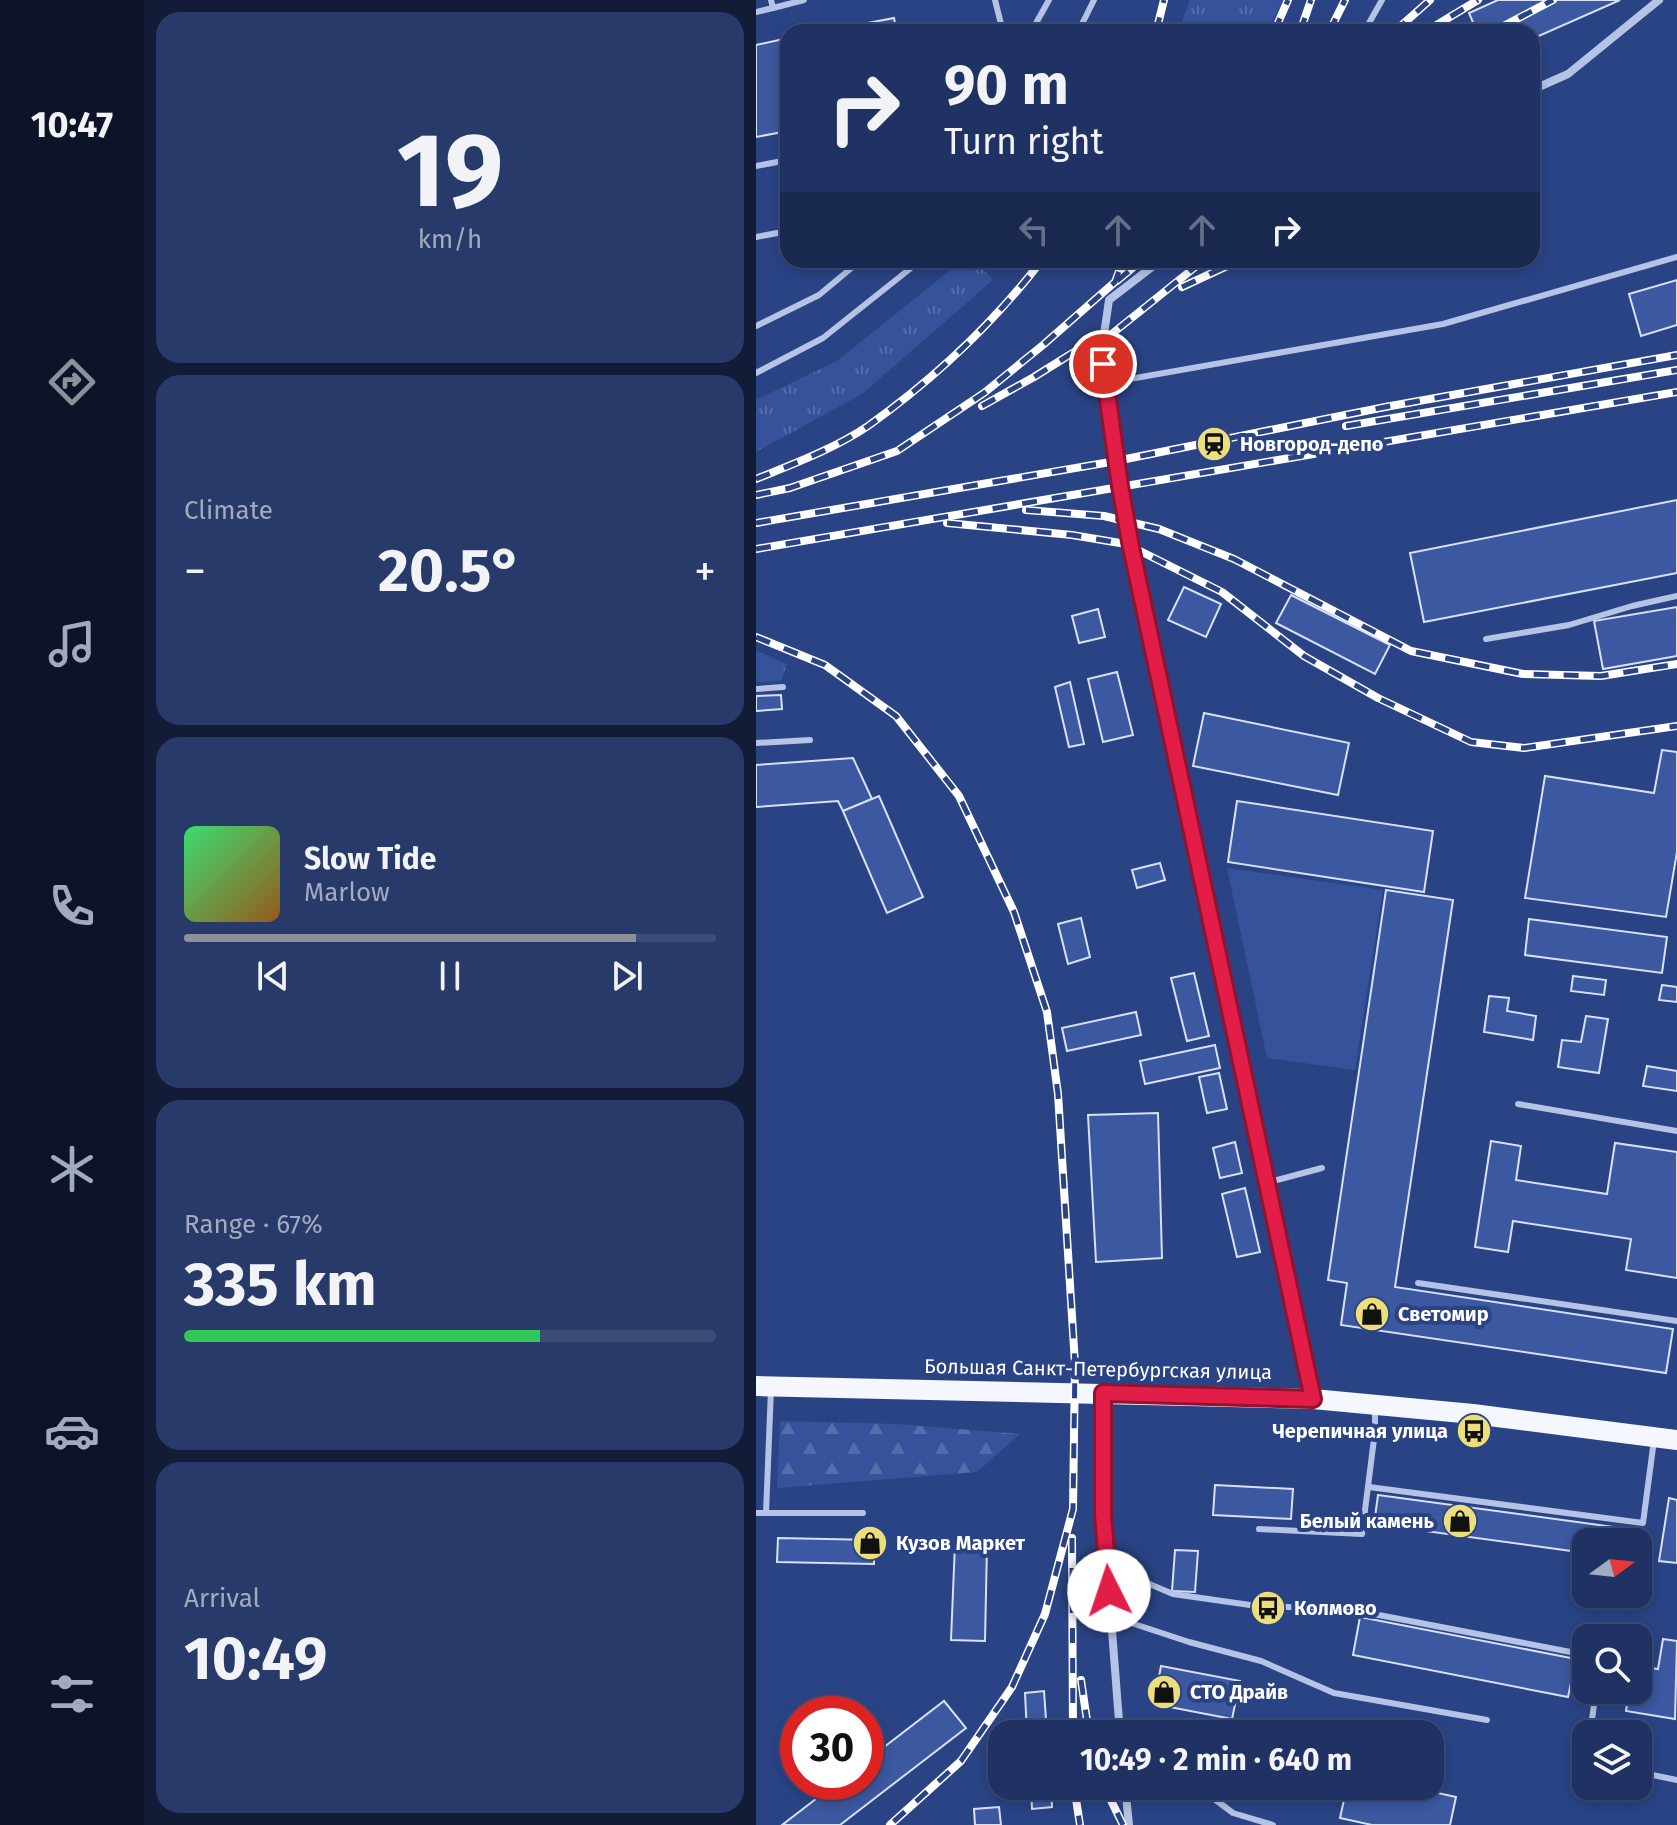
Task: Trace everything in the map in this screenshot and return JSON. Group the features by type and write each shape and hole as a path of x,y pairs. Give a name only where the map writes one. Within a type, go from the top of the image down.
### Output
{"main road":[{"name":"Большая Санкт-Петербургская улица","path":"764,1386 1313,1399 1677,1440"}],"street":[{"path":"1540,86 1568,74 1659,0"},
{"path":"1151,268 1109,300 1103,364 1126,521 1313,1399"},
{"path":"1103,1393 1103,1514 1119,1720"},
{"path":"1126,1800 1129,1825"}],"lane":[{"path":"756,12 772,4 804,0"},
{"path":"995,0 1001,24"},
{"path":"1036,24 1049,0"},
{"path":"1082,24 1094,0"},
{"path":"1368,24 1382,0"},
{"path":"756,166 780,162"},
{"path":"756,237 780,232"},
{"path":"1107,383 1443,324 1677,257"},
{"path":"756,326 819,295 851,268"},
{"path":"756,373 823,338 911,268"},
{"path":"1486,639 1569,625 1677,596"},
{"path":"756,689 783,687"},
{"path":"756,743 810,740"},
{"path":"1518,1104 1677,1131"},
{"path":"1266,1183 1322,1168"},
{"path":"1418,1283 1677,1321"},
{"path":"764,1386 766,1513"},
{"path":"1259,1529 1362,1534 1375,1404"},
{"path":"1369,1487 1643,1523 1654,1436"},
{"path":"756,1513 863,1513"},
{"path":"1107,1566 1173,1594 1250,1605 1358,1611 1572,1652"},
{"path":"1110,1616 1261,1661 1334,1693 1487,1720"},
{"path":"1652,1775 1677,1780"},
{"path":"1216,1800 1233,1813 1273,1825"}],"green space":[{"path":"1190,0 1283,0 1271,24 1181,24"},
{"path":"953,268 982,268 993,280 862,394 756,452 756,400 837,361"},
{"path":"756,651 787,664 781,681 756,682"},
{"path":"1227,868 1383,890 1355,1070 1267,1058"},
{"path":"780,1421 896,1424 1020,1434 977,1472 777,1488"}],"building":[{"path":"1498,0 1620,0 1540,35 1540,24 1474,24 1469,13"},
{"path":"894,18 895,24 863,24"},
{"path":"780,40 780,132 756,137 756,45"},
{"path":"1677,280 1677,325 1641,336 1629,294"},
{"path":"1677,500 1677,573 1424,622 1410,553"},
{"path":"1184,587 1221,604 1206,637 1168,620"},
{"path":"1291,595 1390,645 1375,674 1276,623"},
{"path":"1677,607 1677,656 1603,669 1594,621"},
{"path":"1098,609 1105,637 1079,643 1072,616"},
{"path":"1117,672 1133,735 1103,742 1088,679"},
{"path":"1070,682 1084,744 1069,747 1055,687"},
{"path":"781,695 782,709 756,711 756,696"},
{"path":"1204,713 1349,743 1338,795 1193,766"},
{"path":"1662,750 1677,752 1677,852 1666,917 1525,898 1545,776 1654,793"},
{"path":"853,758 872,799 843,811 838,801 756,807 756,765"},
{"path":"879,796 923,897 887,913 843,811"},
{"path":"1237,801 1433,831 1424,892 1228,862"},
{"path":"1160,863 1165,880 1137,888 1132,870"},
{"path":"1386,890 1453,900 1395,1287 1673,1329 1666,1373 1341,1325 1347,1283 1328,1280"},
{"path":"1081,918 1090,957 1068,964 1058,924"},
{"path":"1529,919 1667,937 1662,973 1525,955"},
{"path":"1194,973 1209,1036 1187,1041 1171,978"},
{"path":"1573,976 1606,980 1604,995 1571,991"},
{"path":"1662,985 1677,987 1677,1002 1659,1000"},
{"path":"1489,996 1509,998 1507,1011 1536,1016 1533,1040 1484,1032"},
{"path":"1136,1012 1141,1035 1067,1051 1062,1028"},
{"path":"1586,1016 1608,1019 1599,1073 1558,1067 1562,1040 1581,1042"},
{"path":"1215,1045 1220,1068 1145,1084 1140,1061"},
{"path":"1647,1066 1677,1071 1677,1091 1643,1086"},
{"path":"1219,1073 1227,1109 1207,1113 1199,1077"},
{"path":"1158,1113 1162,1258 1096,1262 1088,1115"},
{"path":"1491,1141 1521,1146 1516,1180 1607,1194 1615,1143 1677,1152 1677,1278 1626,1270 1631,1239 1513,1221 1508,1252 1475,1247"},
{"path":"1235,1142 1242,1173 1220,1178 1213,1148"},
{"path":"1245,1188 1260,1252 1237,1257 1222,1194"},
{"path":"1215,1485 1293,1489 1291,1519 1213,1515"},
{"path":"1378,1495 1621,1528 1572,1528 1572,1551 1374,1524"},
{"path":"1669,1498 1677,1500 1677,1563 1659,1561"},
{"path":"778,1538 874,1540 874,1564 777,1562"},
{"path":"955,1544 987,1545 985,1641 951,1640"},
{"path":"1175,1550 1198,1551 1195,1592 1172,1591"},
{"path":"1360,1617 1572,1658 1572,1678 1568,1697 1353,1655"},
{"path":"1663,1639 1677,1641 1675,1719 1626,1711 1627,1704 1652,1704 1652,1668 1658,1669"},
{"path":"1161,1666 1240,1681 1232,1719 1154,1704"},
{"path":"1044,1691 1046,1720 1026,1720 1025,1693"},
{"path":"944,1701 966,1728 884,1791 884,1747"},
{"path":"1444,1794 1456,1797 1450,1825 1372,1825 1340,1818 1344,1800 1444,1800"},
{"path":"815,1800 872,1800 840,1825 782,1825"},
{"path":"1032,1800 1052,1800 1052,1807 1032,1809"},
{"path":"999,1807 1001,1825 975,1825 974,1809"}],"railway":[{"path":"1158,24 1164,0"},
{"path":"1278,24 1288,0"},
{"path":"1303,24 1311,0"},
{"path":"1333,24 1345,0"},
{"path":"1403,24 1430,0"},
{"path":"1438,24 1478,0"},
{"path":"1507,24 1553,0"},
{"path":"756,479 841,442 892,408 939,370 983,328 1036,268"},
{"path":"756,495 790,488 897,451 984,393 1043,345 1115,282 1120,268"},
{"path":"1117,281 1132,268"},
{"path":"1094,344 1103,341 1194,268"},
{"path":"1182,287 1223,268"},
{"path":"982,406 1079,349 1103,341"},
{"path":"756,523 1116,461 1385,407 1677,355"},
{"path":"1346,426 1677,370"},
{"path":"756,549 1677,392"},
{"path":"1026,510 1104,516 1159,529 1234,559 1411,651 1523,674 1601,676 1677,664"},
{"path":"947,523 1072,535 1126,544 1222,592 1304,656 1378,698 1471,742 1524,748 1677,726"},
{"path":"756,637 825,665 896,716 959,796 1014,912 1047,1012 1058,1094 1075,1364 1073,1509 1045,1614 1012,1687 961,1761 890,1825"},
{"path":"1072,1538 1073,1720"},
{"path":"1081,1680 1087,1720"},
{"path":"1076,1800 1080,1825"},
{"path":"1111,1800 1123,1825"}],"place":[{"name":"Новгород-депо","path":"1214,444"},
{"name":"Светомир","path":"1372,1314"},
{"name":"Черепичная улица","path":"1474,1431"},
{"name":"Белый камень","path":"1460,1521"},
{"name":"Кузов Маркет","path":"870,1543"},
{"name":"Колмово","path":"1268,1608"},
{"name":"СТО Драйв","path":"1164,1692"}],"route":[{"path":"1103,364 1131,547 1313,1399 1103,1393 1103,1514 1109,1591"}]}
